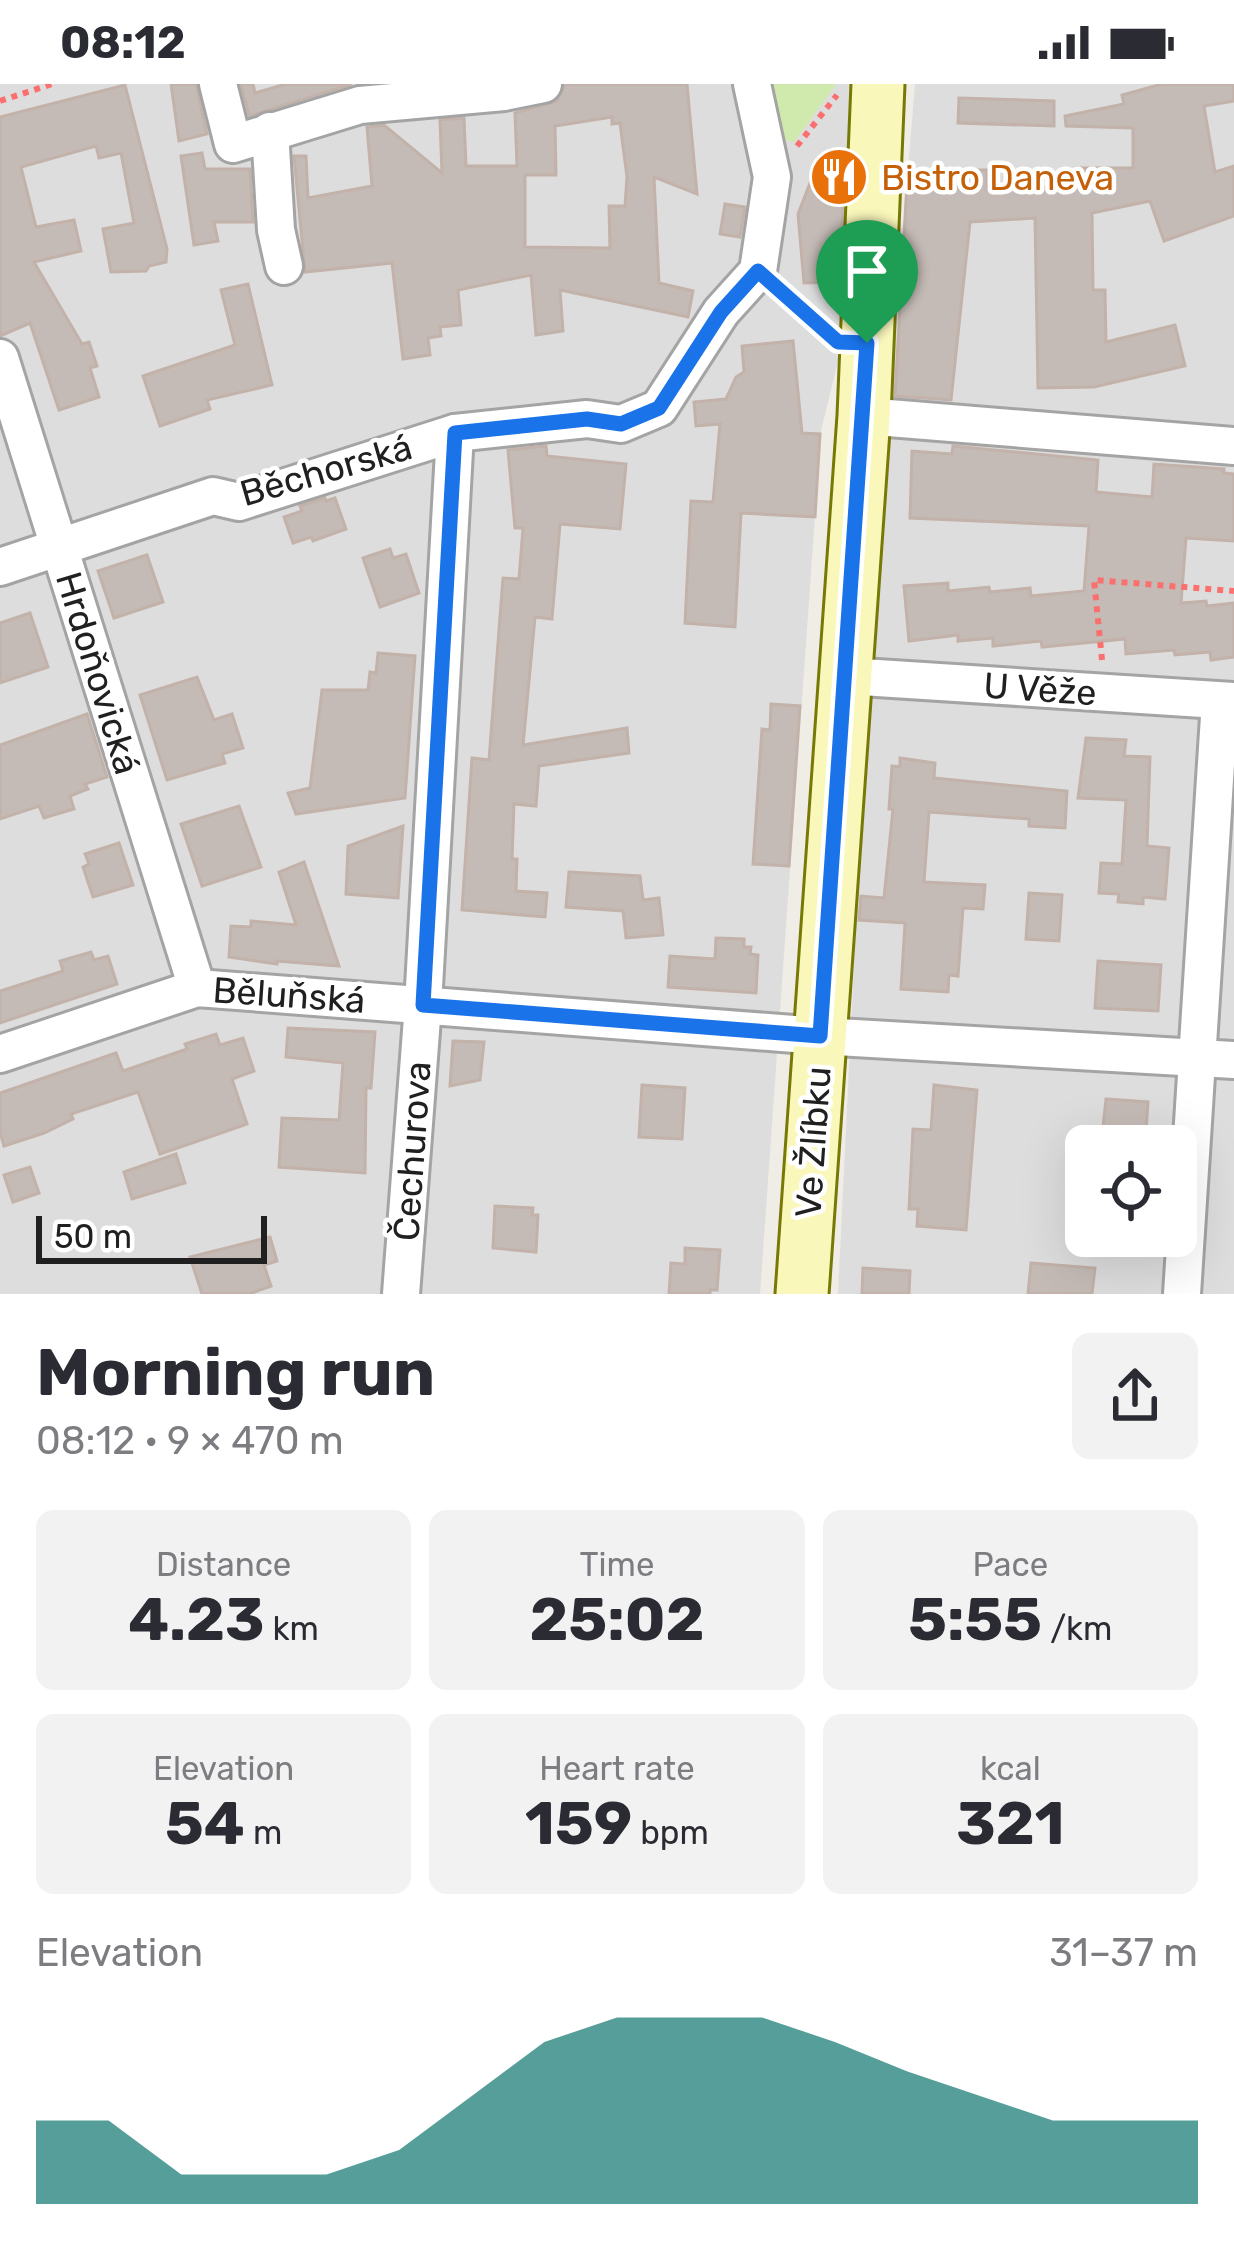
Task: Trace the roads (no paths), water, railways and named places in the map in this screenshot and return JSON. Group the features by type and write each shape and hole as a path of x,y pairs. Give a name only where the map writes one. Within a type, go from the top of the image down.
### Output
{"street":[{"path":"218,84 233,144 360,105 543,84"},
{"name":"Běchorská","path":"0,567 213,496 239,502 455,433 587,419 621,424 659,408 721,312 758,271 772,177 752,84"},
{"name":"Ve Žlíbku","path":"802,1294 864,416 878,84"},
{"path":"270,131 276,230 284,266"},
{"name":"Hrdoňovická","path":"0,358 197,988"},
{"path":"864,416 1234,446"},
{"name":"Čechurova","path":"401,1294 423,1005 455,433"},
{"name":"U Věže","path":"846,676 1227,701"},
{"path":"1182,1294 1227,701"},
{"name":"Běluňská","path":"0,1054 197,988 820,1036 1234,1060"}],"place":[{"name":"Bistro Daneva","path":"839,177"}]}
